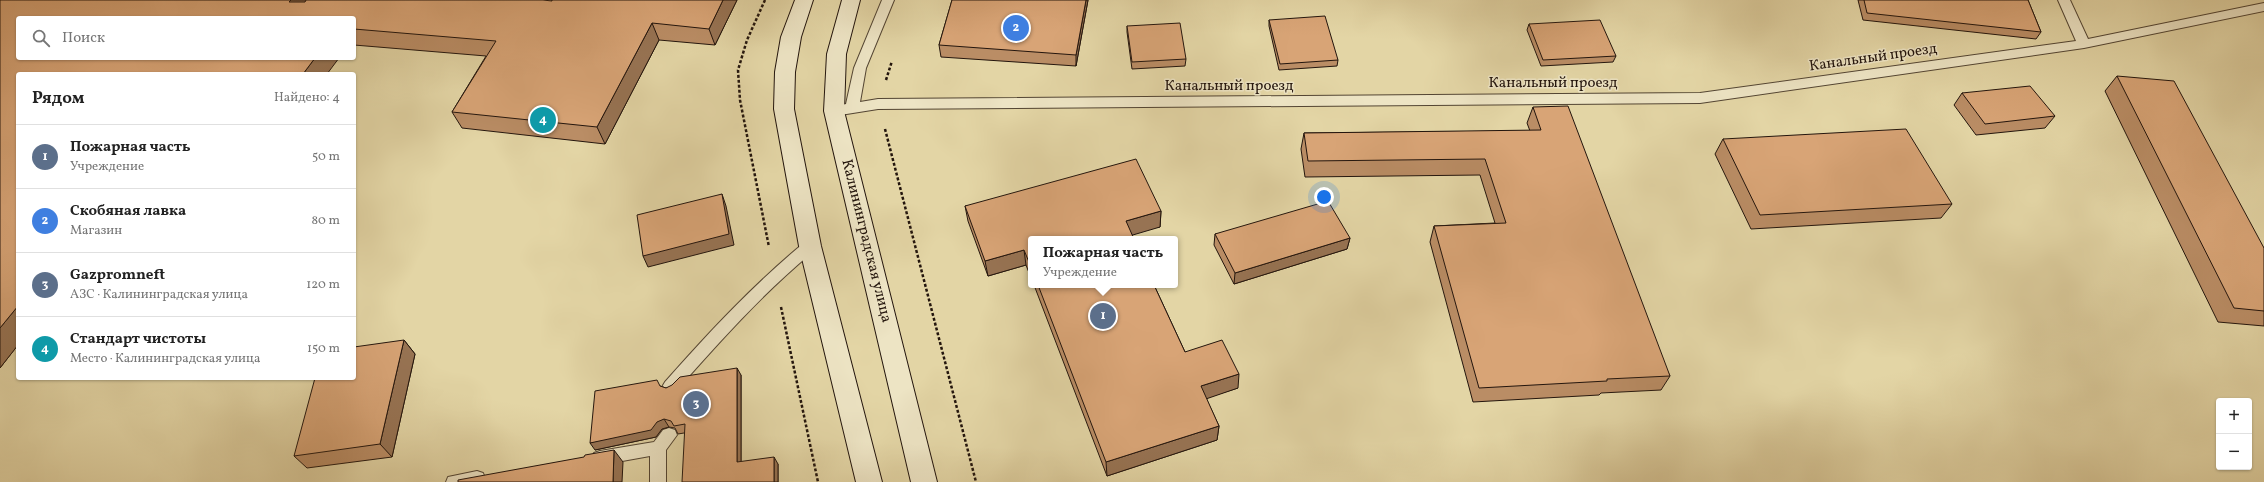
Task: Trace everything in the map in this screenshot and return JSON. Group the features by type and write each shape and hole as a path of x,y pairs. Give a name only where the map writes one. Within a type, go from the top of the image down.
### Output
{"main road":[{"path":"804,0 791,37 785,72 784,109 810,246 868,482"},
{"name":"Калининградская улица","path":"851,0 839,40 833,79 843,109 924,482"}],"lane":[{"path":"843,109 888,0"},
{"path":"2064,0 2084,44"},
{"name":"Канальный проезд","path":"843,109 878,104 1700,98 2084,44 2264,7"},
{"path":"670,387 728,320 774,276 810,246"},
{"path":"588,460 658,448 669,435"},
{"path":"658,448 658,482"},
{"path":"454,482 493,475"}],"path":[{"path":"766,0 747,40 738,70 740,100 774,276 818,482"},
{"path":"892,60 878,104 976,482"}],"building":[{"path":"0,0 291,0 289,2 305,2 306,0 723,0 709,29 652,23 597,127 452,112 496,41 356,29 356,16 16,16 16,60 314,60 304,72 16,72 16,308 0,328"},
{"path":"952,0 1086,0 1076,55 939,45"},
{"path":"1864,0 2028,0 2041,32 1867,13"},
{"path":"1325,16 1338,60 1280,64 1269,20"},
{"path":"1600,20 1616,56 1543,60 1529,24"},
{"path":"1180,23 1186,59 1132,62 1127,26"},
{"path":"2117,76 2174,81 2264,248 2264,311 2234,308"},
{"path":"2030,86 2055,116 1985,124 1962,93"},
{"path":"1568,106 1670,376 1479,388 1434,226 1506,223 1485,159 1308,161 1304,133 1541,130 1533,107"},
{"path":"1906,129 1952,204 1760,215 1723,139"},
{"path":"1136,159 1161,211 1126,221 1133,236 1028,236 1028,260 1024,250 985,261 965,206"},
{"path":"722,194 729,234 643,256 637,215"},
{"path":"1328,201 1350,238 1235,273 1215,234"},
{"path":"1039,288 1155,288 1185,352 1222,340 1239,374 1201,386 1219,426 1106,462"},
{"path":"404,340 380,444 294,456 314,380 356,380 356,347"},
{"path":"737,368 737,462 774,457 774,482 682,482 685,424 674,426 671,421 664,419 657,422 651,430 590,443 595,391 657,380 660,386 666,388 672,385 680,377"},
{"path":"614,450 613,482 458,482 458,480 584,457 585,455"}],"place":[{"name":"Скобяная лавка","path":"1016,28"},
{"name":"Стандарт чистоты","path":"543,120"},
{"name":"Пожарная часть","path":"1103,316"},
{"name":"Gazpromneft","path":"696,404"}]}
